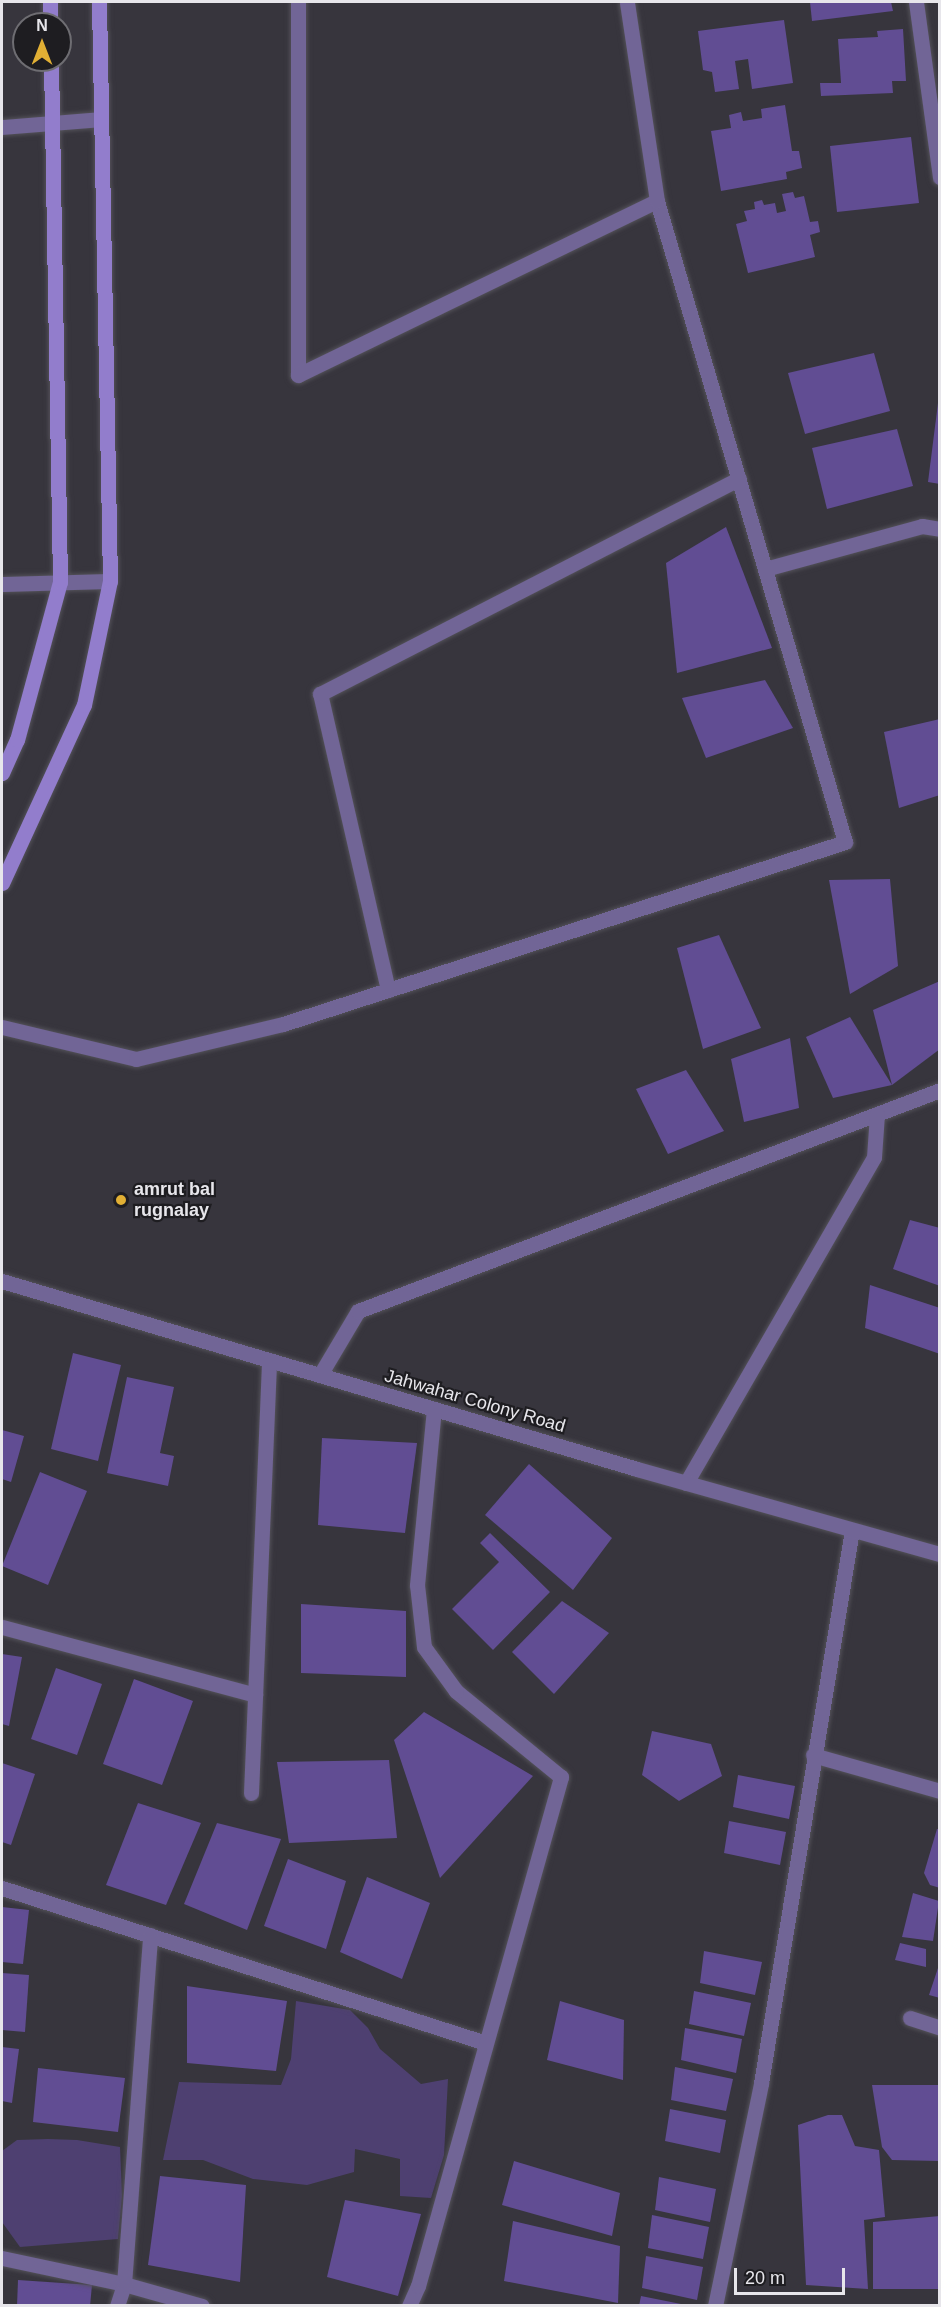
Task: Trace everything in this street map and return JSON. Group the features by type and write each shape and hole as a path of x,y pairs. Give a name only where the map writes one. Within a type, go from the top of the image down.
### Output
{"main road":[{"path":"2,883 84,705 110,581 99,2"},
{"path":"2,773 17,740 60,582 51,72"}],"street":[{"path":"297,2 297,375 657,201"},
{"path":"2,1027 136,1059 283,1024 845,842 657,201 627,2"},
{"path":"916,2 939,177"},
{"path":"2,127 101,119"},
{"path":"388,990 320,694 739,479"},
{"path":"765,569 922,526 939,529"},
{"path":"2,584 110,581"},
{"path":"320,1375 358,1311 939,1090"},
{"path":"686,1483 874,1157 877,1114"},
{"name":"Jahwahar Colony Road","path":"2,1281 686,1483 939,1554"},
{"path":"250,1793 269,1360"},
{"path":"409,2306 418,2286 561,1777 456,1691 424,1647 417,1585 434,1409"},
{"path":"716,2306 761,2083 813,1755 852,1530"},
{"path":"2,1627 255,1695"},
{"path":"813,1755 939,1791"},
{"path":"2,1888 486,2043"},
{"path":"117,2306 124,2284 150,1935"},
{"path":"910,2018 939,2028"},
{"path":"2,2258 124,2284 202,2306"}],"shaded area":[{"path":"296,2001 350,2010 368,2028 380,2049 421,2084 448,2079 444,2155 431,2198 400,2196 400,2159 355,2149 354,2172 307,2185 253,2179 203,2160 163,2160 179,2082 281,2085 291,2059"},
{"path":"17,2140 77,2140 120,2147 122,2196 118,2239 20,2247 2,2222 2,2151"}],"building":[{"path":"810,2 891,2 893,11 812,21"},
{"path":"784,20 793,83 752,89 748,59 735,61 739,89 715,92 712,72 703,70 698,31"},
{"path":"903,29 906,81 892,81 893,93 821,96 820,83 841,83 838,39 878,37 877,31"},
{"path":"785,105 792,151 799,151 802,168 786,172 787,179 721,191 711,131 731,128 729,115 741,112 743,121 762,118 761,109"},
{"path":"911,137 919,203 837,212 830,146"},
{"path":"793,192 795,198 804,196 810,222 818,221 820,232 810,235 815,257 748,273 736,224 747,221 744,211 755,209 754,202 762,200 764,205 775,203 777,213 786,211 782,194"},
{"path":"874,353 890,411 805,434 788,373"},
{"path":"938,403 940,403 940,484 928,482"},
{"path":"897,429 913,486 827,509 812,448"},
{"path":"726,527 772,648 677,673 666,563"},
{"path":"765,680 793,728 706,758 682,698"},
{"path":"940,719 940,795 899,808 884,732"},
{"path":"890,879 898,966 850,994 829,880"},
{"path":"719,935 761,1028 703,1049 677,948"},
{"path":"940,981 940,1049 892,1085 873,1010"},
{"path":"850,1017 892,1085 833,1098 806,1037"},
{"path":"790,1038 799,1108 744,1122 731,1059"},
{"path":"686,1070 724,1131 668,1154 636,1089"},
{"path":"910,1220 940,1228 940,1286 893,1269"},
{"path":"870,1285 940,1308 940,1354 865,1328"},
{"path":"73,1353 121,1365 98,1461 51,1449"},
{"path":"127,1377 174,1387 160,1453 174,1456 168,1486 107,1473"},
{"path":"2,1430 24,1436 11,1482 2,1479"},
{"path":"322,1438 417,1443 405,1533 318,1525"},
{"path":"529,1464 612,1538 573,1590 485,1515"},
{"path":"40,1472 87,1491 48,1585 2,1566"},
{"path":"490,1533 550,1592 493,1650 452,1609 499,1562 480,1543"},
{"path":"562,1601 609,1633 554,1694 512,1652"},
{"path":"301,1604 406,1611 406,1677 301,1673"},
{"path":"2,1654 22,1657 9,1726 2,1724"},
{"path":"56,1668 102,1684 77,1755 31,1739"},
{"path":"134,1679 193,1701 162,1785 103,1764"},
{"path":"424,1712 533,1776 440,1878 394,1740"},
{"path":"652,1731 711,1744 722,1776 679,1801 642,1775"},
{"path":"389,1760 397,1838 289,1843 277,1762"},
{"path":"2,1763 35,1774 11,1845 2,1842"},
{"path":"738,1775 795,1786 789,1819 733,1807"},
{"path":"138,1803 201,1823 166,1905 106,1885"},
{"path":"729,1821 786,1832 780,1865 724,1853"},
{"path":"217,1823 281,1839 247,1930 184,1904"},
{"path":"937,1829 940,1830 940,1888 930,1885 924,1873"},
{"path":"288,1859 346,1881 326,1949 264,1926"},
{"path":"367,1877 430,1903 402,1979 340,1952"},
{"path":"913,1893 939,1901 933,1941 902,1937"},
{"path":"2,1907 29,1910 23,1964 2,1962"},
{"path":"900,1943 926,1949 926,1967 895,1960"},
{"path":"704,1951 762,1962 755,1995 700,1983"},
{"path":"940,1965 940,1998 929,1995"},
{"path":"2,1973 29,1975 25,2032 2,2030"},
{"path":"187,1986 287,2001 276,2071 187,2063"},
{"path":"694,1991 751,2003 744,2036 689,2024"},
{"path":"560,2001 624,2020 623,2080 547,2060"},
{"path":"685,2028 742,2039 736,2073 681,2060"},
{"path":"2,2047 19,2049 12,2103 2,2101"},
{"path":"675,2067 733,2079 726,2111 671,2100"},
{"path":"38,2068 125,2078 118,2132 33,2122"},
{"path":"872,2085 940,2085 940,2161 892,2160 882,2147"},
{"path":"670,2109 726,2120 720,2153 665,2141"},
{"path":"828,2115 842,2115 855,2146 879,2150 885,2217 864,2220 868,2289 806,2285 798,2125"},
{"path":"514,2161 620,2193 612,2236 502,2205"},
{"path":"160,2176 246,2185 240,2282 148,2265"},
{"path":"659,2177 716,2189 710,2222 655,2210"},
{"path":"345,2200 421,2214 398,2296 327,2277"},
{"path":"652,2215 709,2227 703,2259 648,2248"},
{"path":"940,2216 940,2289 873,2289 873,2222"},
{"path":"513,2221 620,2246 618,2303 504,2281"},
{"path":"646,2256 703,2267 697,2300 642,2288"},
{"path":"18,2280 92,2285 90,2306 17,2306"},
{"path":"641,2296 681,2304 681,2306 639,2306"}],"place":[{"name":"amrut bal rugnalay","path":"121,1200"}]}
